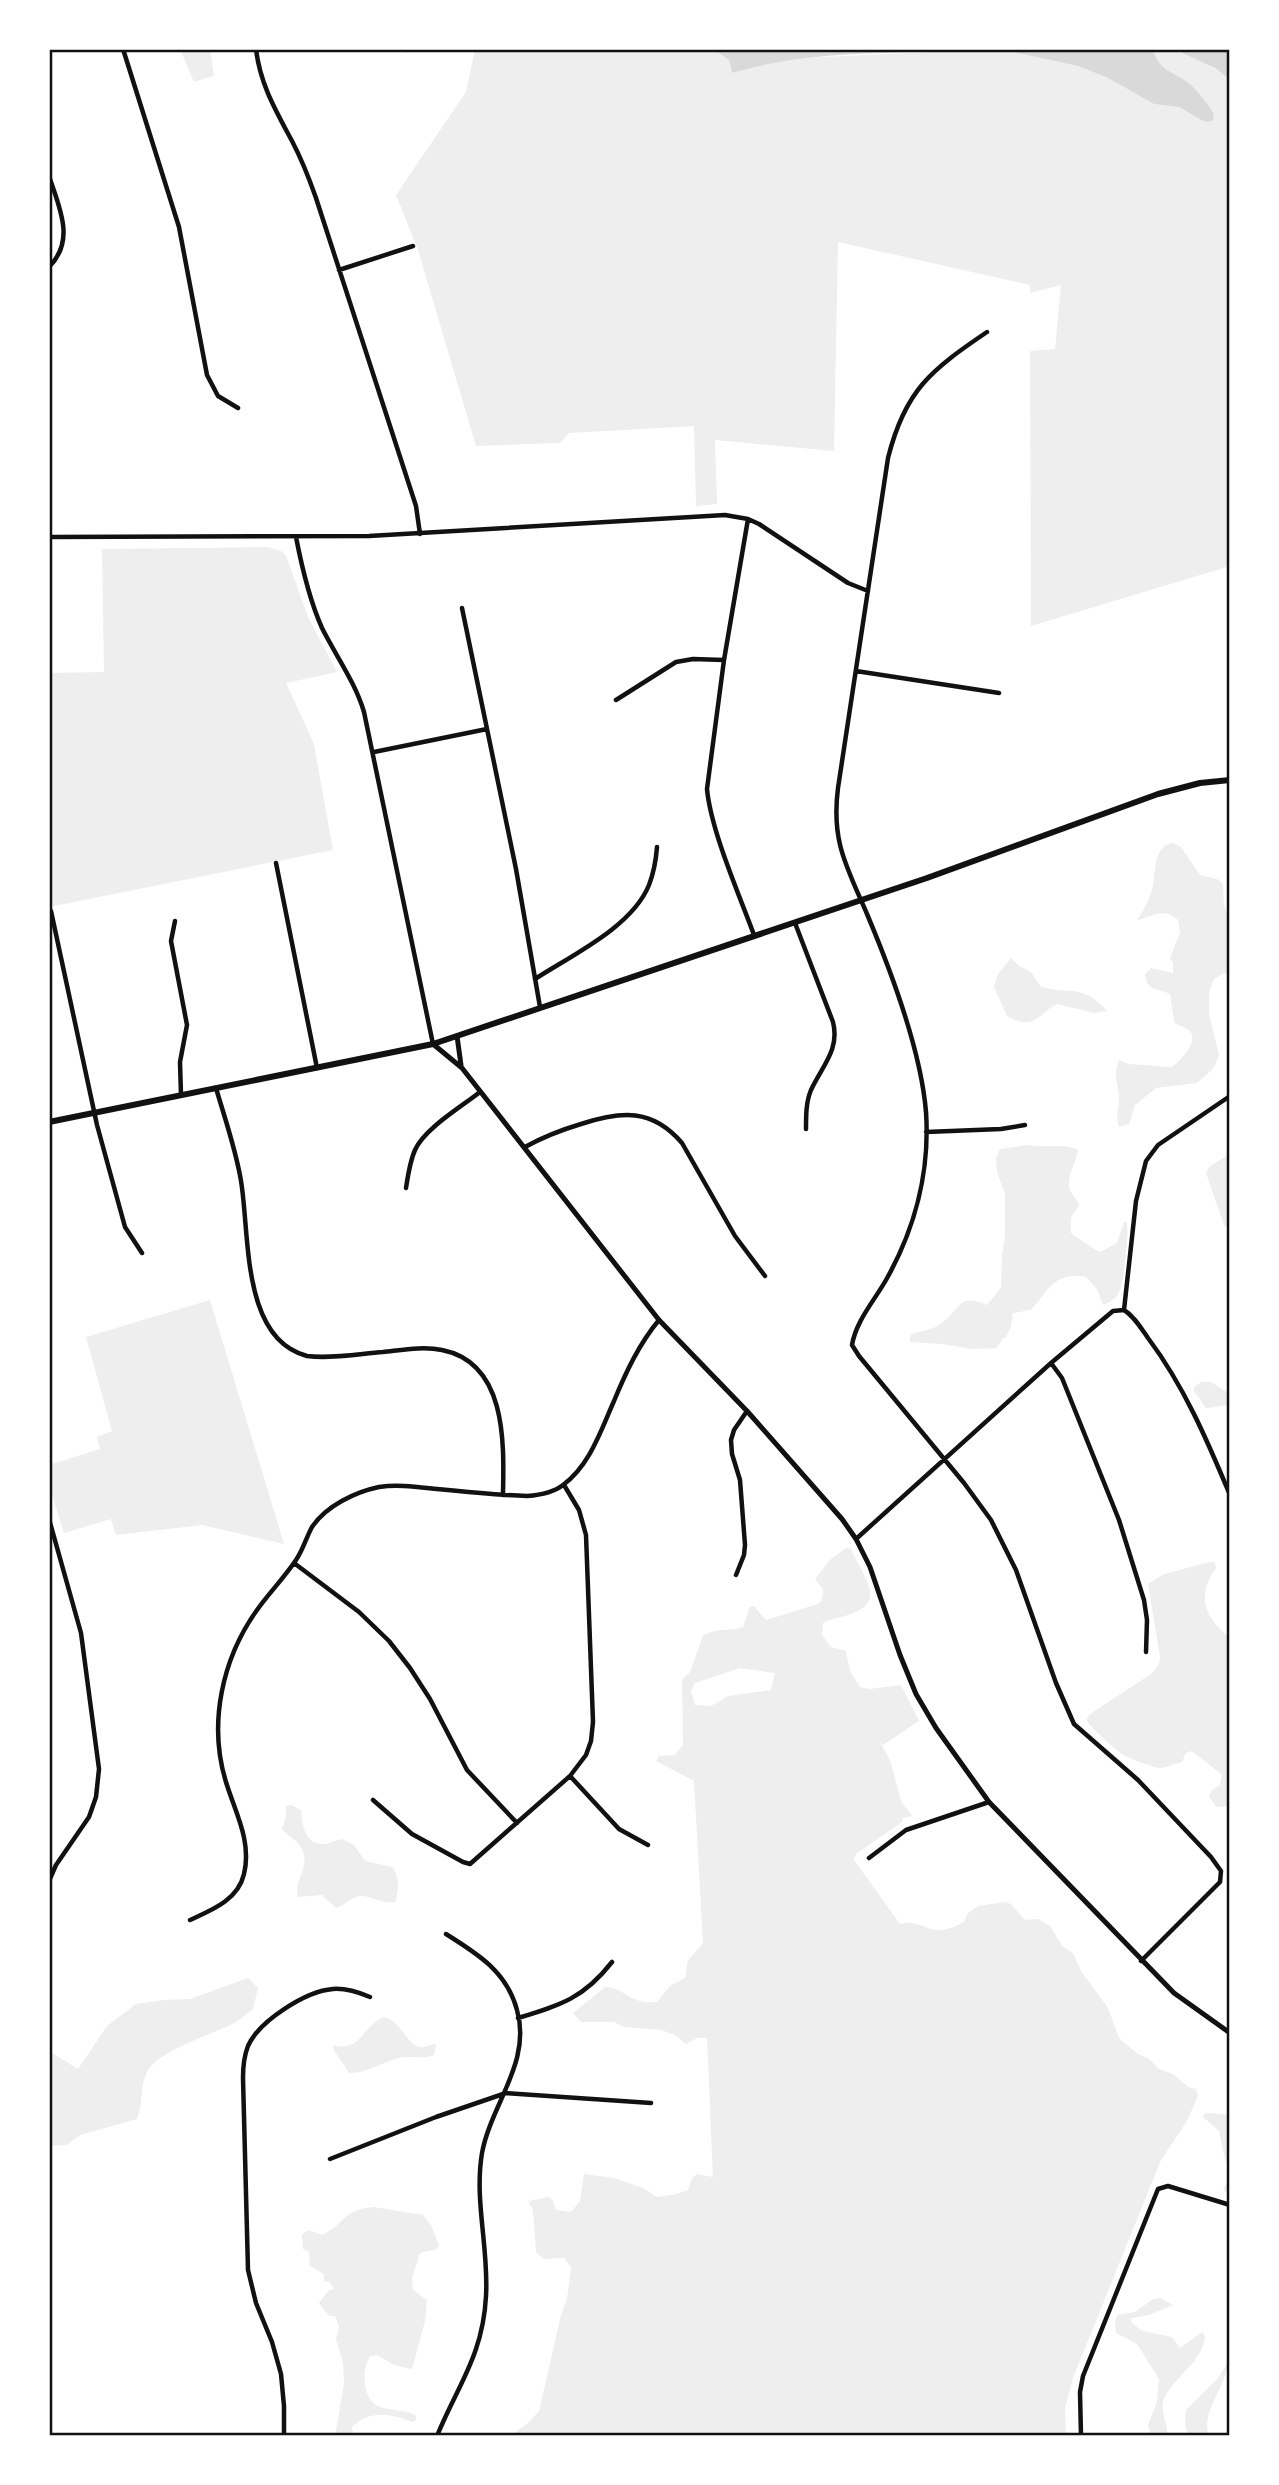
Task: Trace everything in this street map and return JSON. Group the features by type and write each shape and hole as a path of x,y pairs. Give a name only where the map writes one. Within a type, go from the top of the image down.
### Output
{"main road":[{"path":"49,1122 433,1044 1008,849 1173,789 1210,781 1230,780"}],"street":[{"path":"122,49 178,227 207,376 218,396 238,408"},
{"path":"256,49 258,69 266,92 306,170 416,506 420,534"},
{"path":"49,177 64,222 65,234 60,253 49,267"},
{"path":"339,270 413,246"},
{"path":"987,332 929,376 911,397 901,416 888,458 835,821 839,846 884,957 914,1046 924,1094 926,1132 924,1175 909,1233 888,1277 857,1328 853,1348 978,1501 1007,1549 1034,1616 1056,1684 1074,1724 1138,1780 1220,1868 1220,1882 1141,1961"},
{"path":"49,537 420,534 712,514 748,519 760,524 848,583 868,591"},
{"path":"748,519 708,768 708,793 722,846 754,935"},
{"path":"296,537 304,577 323,629 359,696 374,752 433,1044 462,1068 659,1320 747,1411 825,1499 856,1539 870,1567 916,1695 989,1802 1182,2001 1230,2033"},
{"path":"462,608 516,869 540,1007"},
{"path":"616,700 672,664 693,659 724,660"},
{"path":"856,671 999,693"},
{"path":"374,752 487,729"},
{"path":"535,979 600,937 631,912 649,886 657,846"},
{"path":"276,863 317,1068"},
{"path":"51,911 94,1112 125,1227 142,1253"},
{"path":"175,922 171,941 187,1025 180,1062 181,1095"},
{"path":"794,922 832,1022 835,1040 831,1055 810,1091 806,1129"},
{"path":"457,1036 462,1068"},
{"path":"216,1088 241,1180 251,1280 274,1334 288,1349 307,1356 431,1348 449,1352 473,1365 486,1378 497,1403 503,1495"},
{"path":"405,1188 418,1144 480,1092"},
{"path":"1124,1310 1136,1201 1146,1161 1158,1145 1230,1096"},
{"path":"525,1147 551,1133 611,1115 635,1115 658,1122 682,1143 735,1236 765,1276"},
{"path":"926,1132 1001,1129 1025,1125"},
{"path":"856,1539 1112,1311 1124,1310 1134,1318 1155,1346 1208,1441 1230,1495"},
{"path":"190,1920 230,1898 239,1887 247,1858 245,1839 220,1762 220,1697 229,1667 244,1629 294,1563 320,1518 344,1501 366,1491 393,1486 503,1495 540,1495 564,1485 590,1453 631,1363 659,1320"},
{"path":"1051,1363 1062,1378 1122,1531 1146,1609 1146,1652"},
{"path":"736,1575 745,1545 740,1480 731,1440 734,1430 747,1411"},
{"path":"373,1800 412,1834 469,1864 570,1776 589,1748 593,1714 586,1535 579,1510 564,1485"},
{"path":"49,1519 81,1633 99,1769 96,1797 89,1818 61,1857 49,1881"},
{"path":"294,1563 359,1612 394,1647 430,1699 462,1763 480,1787 517,1824"},
{"path":"570,1776 620,1829 648,1846"},
{"path":"869,1858 906,1830 989,1802"},
{"path":"437,2436 471,2366 481,2332 486,2287 480,2197 481,2159 491,2118 506,2094 516,2059 519,2018 510,1992 494,1969 484,1959 446,1934"},
{"path":"519,2018 560,2006 575,1998 596,1981 612,1962"},
{"path":"284,2436 284,2395 279,2366 256,2303 248,2270 243,2078 245,2058 252,2039 265,2024 310,1995 339,1989 370,1997"},
{"path":"330,2159 506,2094 651,2104"},
{"path":"1081,2436 1080,2398 1083,2376 1156,2192 1160,2186 1167,2186 1230,2205"}],"shaded area":[{"path":"180,49 210,49 214,76 194,82"},
{"path":"475,49 713,49 729,60 732,73 765,63 821,57 998,49 1078,66 1108,78 1154,104 1179,107 1201,120 1191,85 1163,66 1153,49 1185,54 1213,67 1230,80 1230,566 1031,626 1030,351 1055,349 1061,285 1030,293 1030,285 838,242 834,451 715,440 717,504 696,506 694,426 569,433 560,443 476,446 418,250 396,195 466,92"},
{"path":"713,49 991,49 827,56 763,65 732,73 729,60"},
{"path":"998,49 1153,49 1165,68 1188,82 1199,93 1214,114 1213,120 1201,120 1179,107 1154,104 1108,78 1078,66"},
{"path":"1174,49 1230,49 1230,80 1215,68"},
{"path":"267,547 281,551 286,556 308,617 337,672 286,683 314,744 333,850 49,907 49,673 104,672 102,549"},
{"path":"1173,843 1181,847 1200,875 1217,879 1223,884 1224,905 1230,922 1230,972 1214,979 1209,992 1209,1014 1219,1055 1213,1069 1197,1083 1156,1088 1135,1105 1129,1124 1119,1127 1116,1076 1119,1060 1128,1064 1172,1067 1187,1051 1192,1040 1190,1031 1174,1022 1170,994 1151,987 1145,974 1151,968 1173,973 1170,958 1180,932 1178,920 1163,913 1137,920 1151,894 1158,855 1166,845"},
{"path":"1011,958 1031,972 1041,987 1083,993 1107,1011 1095,1013 1057,1004 1030,1022 1007,1016 994,987 998,974"},
{"path":"1029,1145 1078,1150 1069,1180 1070,1190 1079,1205 1071,1218 1071,1233 1100,1252 1117,1243 1124,1222 1127,1223 1125,1268 1119,1293 1103,1305 1097,1289 1086,1277 1066,1277 1053,1284 1031,1310 1013,1313 1011,1327 997,1348 972,1349 910,1342 912,1334 939,1325 965,1301 977,1301 987,1305 1001,1288 1005,1194 997,1172 996,1159 1000,1149"},
{"path":"1230,1154 1230,1229 1224,1225 1206,1173 1210,1166"},
{"path":"210,1300 284,1544 202,1525 116,1535 111,1519 64,1533 49,1485 49,1465 100,1449 97,1437 112,1431 86,1337"},
{"path":"1201,1382 1211,1382 1230,1394 1230,1405 1206,1408 1194,1392 1194,1387"},
{"path":"846,1548 851,1549 866,1580 870,1597 859,1611 823,1623 822,1635 831,1647 846,1651 850,1671 860,1687 869,1689 901,1685 919,1721 883,1745 878,1738 890,1760 901,1801 912,1816 903,1818 902,1822 856,1854 854,1860 900,1924 909,1923 943,1930 964,1922 967,1914 978,1906 1006,1902 1025,1920 1038,1919 1050,1926 1063,1947 1073,1953 1081,1971 1108,2008 1119,2038 1159,2069 1173,2074 1188,2087 1196,2089 1198,2096 1187,2121 1161,2160 1073,2378 1065,2408 1066,2436 510,2436 539,2411 567,2299 571,2267 564,2258 544,2259 536,2252 533,2210 528,2201 549,2197 556,2210 571,2212 580,2201 584,2174 614,2178 643,2188 657,2197 688,2190 692,2178 697,2174 713,2177 707,2038 697,2038 686,2044 675,2035 661,2030 624,2027 614,2022 581,2022 573,2013 605,1987 640,2001 657,2002 670,1986 685,1978 688,1961 703,1943 694,1781 656,1761 659,1756 675,1755 683,1745 682,1680 690,1672 703,1636 714,1631 743,1627 750,1607 754,1606 766,1620 818,1604 822,1600 823,1589 815,1579 831,1559","holes":["740,1668 775,1673 771,1690 728,1696 711,1706 695,1705 691,1691 695,1683"]},
{"path":"1215,1562 1216,1568 1206,1588 1206,1606 1214,1622 1230,1638 1230,1806 1216,1807 1209,1796 1212,1790 1220,1785 1222,1775 1192,1751 1186,1753 1182,1762 1163,1768 1153,1766 1123,1755 1086,1720 1090,1714 1151,1674 1159,1665 1148,1584 1164,1574"},
{"path":"291,1805 301,1810 306,1833 313,1841 325,1844 342,1839 354,1845 365,1861 392,1867 398,1884 395,1902 361,1896 336,1908 322,1895 298,1897 304,1856 300,1846 282,1829 286,1806"},
{"path":"248,1978 258,1988 253,2009 236,2022 174,2050 153,2064 145,2077 137,2119 80,2135 67,2145 49,2146 49,2051 78,2069 107,2026 136,2004 190,1999"},
{"path":"384,2017 395,2023 415,2045 422,2047 436,2044 434,2055 399,2058 362,2072 349,2073 333,2045 343,2046 356,2042"},
{"path":"1209,2113 1230,2115 1230,2192 1223,2191 1229,2176 1229,2165 1225,2160 1219,2131 1203,2117"},
{"path":"374,2207 423,2215 431,2225 439,2245 437,2249 420,2253 412,2278 413,2290 427,2300 425,2321 412,2369 394,2365 377,2355 370,2356 366,2368 366,2389 371,2401 384,2408 411,2413 416,2416 416,2420 413,2422 389,2415 373,2415 352,2427 353,2436 335,2436 344,2384 343,2363 336,2339 339,2327 335,2316 329,2316 319,2303 328,2291 334,2289 330,2282 324,2281 324,2274 310,2266 309,2252 303,2249 302,2235 308,2230 322,2235 355,2211"},
{"path":"1160,2298 1173,2305 1149,2315 1132,2318 1131,2322 1142,2331 1172,2337 1180,2348 1202,2332 1205,2336 1194,2362 1169,2389 1163,2402 1167,2436 1151,2436 1148,2425 1157,2402 1159,2379 1137,2344 1116,2333 1115,2322 1117,2315 1135,2312 1153,2299"},
{"path":"1228,2362 1227,2371 1208,2417 1209,2436 1188,2436 1186,2410 1218,2378"}]}
